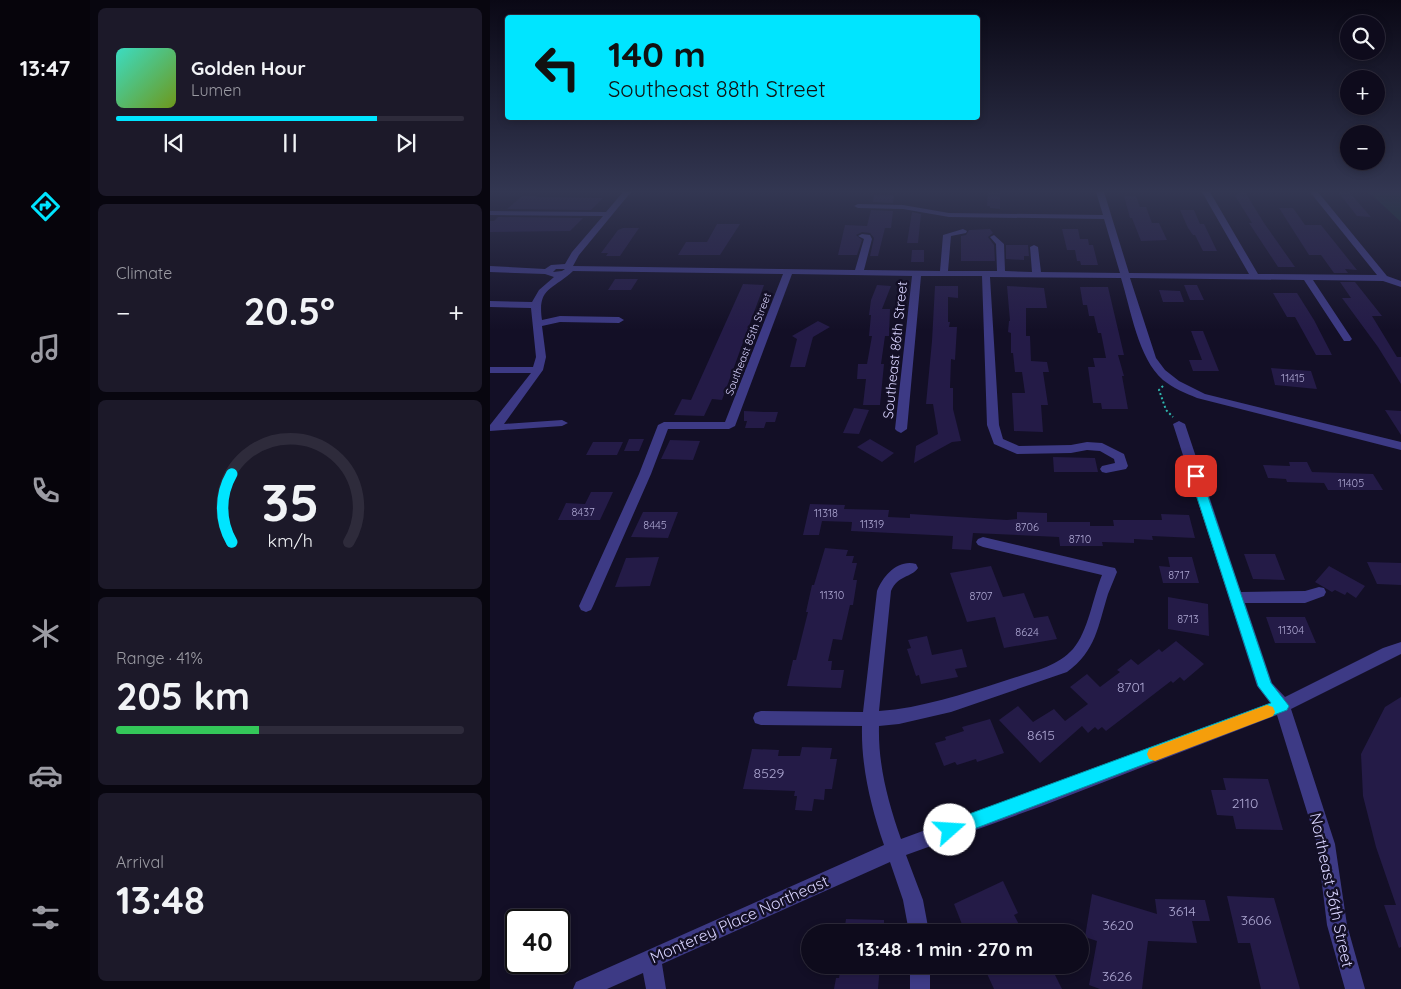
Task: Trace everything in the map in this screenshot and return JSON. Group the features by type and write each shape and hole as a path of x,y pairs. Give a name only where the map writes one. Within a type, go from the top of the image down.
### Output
{"street":[{"path":"493,428 538,370 541,357 535,305 544,290 552,270 575,254 589,238"},
{"path":"859,272 868,238"},
{"path":"944,273 947,238"},
{"path":"995,238 1000,244 1001,274"},
{"path":"1114,238 1151,357 1159,371 1170,380 1185,390 1220,402 1401,446"},
{"path":"1233,238 1255,277"},
{"path":"1352,238 1384,278"},
{"path":"1034,247 1037,274"},
{"path":"544,290 567,270 575,254"},
{"path":"490,270 917,272 1384,278 1401,284"},
{"path":"552,270 555,276 567,270"},
{"name":"Southeast 85th Street","path":"586,606 645,474 664,425 729,426 789,271"},
{"name":"Southeast 86th Street","path":"901,430 917,272"},
{"path":"986,274 993,425 998,441 1017,450 1102,447 1120,457 1122,466 1106,468"},
{"path":"1307,278 1347,339"},
{"path":"490,304 535,305"},
{"path":"537,324 560,319 620,320"},
{"path":"490,370 538,370"},
{"path":"493,428 562,423"},
{"path":"1179,424 1265,686 1282,706"},
{"path":"761,718 871,720 920,713 951,705 1064,666 1076,656 1086,643 1110,572 983,542"},
{"path":"911,568 893,575 887,582 884,591 871,720 875,779 895,850 913,895 918,924"},
{"path":"1235,598 1306,597 1320,592"},
{"name":"Monterey Place Northeast","path":"583,989 895,850 1042,797 1282,706 1395,650 1401,639"},
{"name":"Northeast 36th Street","path":"1282,706 1326,844 1337,925 1355,989"},
{"path":"651,958 656,989"},
{"path":"920,974 920,989"}],"path":[{"path":"1170,380 1159,390 1166,410 1179,424"}],"building":[{"path":"612,238 632,238 620,256 606,256 608,253 601,253"},
{"path":"709,238 731,238 720,255 678,255 686,242 707,242"},
{"path":"842,238 860,238 862,240 857,255 838,255"},
{"path":"874,238 882,238 878,256 870,256"},
{"path":"908,238 919,238 918,243 907,243"},
{"path":"961,238 989,238 994,245 995,261 961,261"},
{"path":"1064,238 1088,239 1089,245 1093,245 1098,265 1081,265 1080,261 1077,261 1075,250 1067,250"},
{"path":"1140,238 1166,238 1167,240 1141,241"},
{"path":"1197,238 1211,238 1217,251 1203,251"},
{"path":"1259,238 1275,238 1295,267 1278,267"},
{"path":"1298,238 1332,238 1357,270 1345,269 1348,273 1334,273 1321,255 1309,255"},
{"path":"1006,245 1028,245 1029,256 1024,256 1024,260 1006,259"},
{"path":"912,250 924,250 924,262 911,262"},
{"path":"615,279 638,279 631,290 608,290"},
{"path":"1340,282 1355,282 1382,316 1372,316 1397,357 1401,357 1401,384 1378,347 1342,298 1351,298"},
{"path":"743,284 764,285 722,400 712,399 704,416 674,415 682,399 691,400"},
{"path":"877,285 891,286 882,309 890,309 889,336 885,336 881,364 884,364 880,405 863,405 866,379 857,379 858,364 867,364 872,336 869,336 871,315 869,315 871,300"},
{"path":"1184,285 1197,285 1204,300 1190,300"},
{"path":"935,286 958,286 958,298 948,297 948,322 950,322 949,327 957,327 955,360 951,359 950,388 953,388 953,409 961,441 952,442 914,463 916,446 938,434 933,404 926,404"},
{"path":"1007,286 1044,288 1047,308 1026,308 1026,336 1030,336 1031,361 1047,362 1049,372 1043,372 1048,405 1041,405 1043,432 1014,431 1012,393 1025,393 1022,372 1015,372 1013,353 1011,353 1011,333 1008,332 1010,321"},
{"path":"1080,287 1108,287 1124,355 1118,355 1124,376 1122,376 1128,409 1102,409 1101,403 1093,403 1088,367 1095,367 1093,358 1106,358 1101,333 1098,333 1094,316 1089,316 1087,305 1083,305"},
{"path":"1159,290 1180,291 1184,302 1163,302"},
{"path":"1273,293 1297,293 1314,320 1332,355 1316,355 1295,317 1287,317"},
{"path":"818,321 830,327 813,337 805,367 790,367 797,339 792,336"},
{"path":"1191,331 1203,331 1219,371 1193,371 1189,360 1202,360"},
{"path":"1271,368 1311,371 1317,389 1275,385"},
{"path":"854,408 869,410 859,434 843,433"},
{"path":"1385,410 1401,411 1401,435"},
{"path":"744,411 778,412 775,422 766,422 764,428 745,428 747,421 744,421"},
{"path":"629,439 644,439 639,451 624,451"},
{"path":"870,439 894,453 882,462 857,447"},
{"path":"670,440 700,441 693,460 661,459"},
{"path":"593,442 623,442 617,455 586,455"},
{"path":"1053,457 1095,458 1098,472 1054,472"},
{"path":"1289,462 1307,462 1312,472 1373,474 1383,490 1328,490 1324,483 1287,482 1286,479 1268,478 1263,465 1290,466"},
{"path":"591,492 613,492 600,520 558,520 566,503 585,504"},
{"path":"810,504 845,505 844,509 889,510 888,517 910,518 910,514 1007,520 1017,519 1017,512 1047,513 1047,522 1090,522 1090,526 1114,526 1113,520 1162,520 1161,514 1189,515 1195,538 1152,536 1153,540 1134,539 1134,543 1102,542 1103,546 1060,546 1059,537 973,533 971,550 952,549 953,536 851,531 852,522 822,521 819,535 803,535"},
{"path":"643,512 678,512 668,538 631,537"},
{"path":"825,548 848,550 846,556 854,556 852,563 857,563 853,580 857,580 853,605 850,605 842,640 833,639 828,661 832,661 831,670 844,670 841,688 787,686 793,660 796,660 808,612 806,612 812,585 814,585"},
{"path":"1244,554 1275,554 1285,580 1253,579"},
{"path":"659,557 650,586 615,587 626,558"},
{"path":"1168,557 1192,557 1199,583 1163,583 1159,566 1170,567"},
{"path":"1367,562 1401,563 1401,585 1377,584"},
{"path":"991,566 1003,597 1024,593 1034,618 1048,616 1057,639 1004,648 995,617 967,622 950,573"},
{"path":"1329,566 1365,586 1356,598 1347,592 1345,595 1335,590 1332,592 1315,582"},
{"path":"1168,597 1208,604 1209,636 1168,629"},
{"path":"1266,617 1305,617 1316,643 1275,643"},
{"path":"927,636 932,655 962,649 967,667 955,669 958,677 921,684 919,675 916,676 907,649 911,648 908,640"},
{"path":"1176,641 1204,664 1184,681 1180,677 1173,683 1171,681 1106,731 1102,727 1098,730 1095,727 1088,733 1082,726 1040,763 999,720 1018,706 1033,722 1054,709 1065,721 1088,704 1070,687 1087,674 1100,687 1120,672 1117,670 1131,659 1138,665 1159,649 1162,652"},
{"path":"1401,697 1401,947 1399,948 1384,905 1396,905 1376,847 1363,796 1361,754 1385,707"},
{"path":"990,719 1004,753 977,762 976,759 957,765 955,762 944,766 935,743 946,740 945,737 964,731 962,727"},
{"path":"802,747 832,748 830,759 837,759 832,789 825,789 824,800 814,799 812,811 795,810 797,796 794,796 795,791 743,789 752,749 779,750 778,756 800,756"},
{"path":"1223,778 1268,779 1283,830 1236,829 1233,816 1217,815 1211,790 1226,790"},
{"path":"1003,881 1018,913 1014,915 1019,924 962,924 954,904"},
{"path":"1092,894 1157,914 1155,899 1205,900 1210,921 1192,921 1197,943 1148,941 1142,989 1100,989 1089,985 1097,941 1089,938 1089,924 1087,924"},
{"path":"1227,896 1274,898 1300,989 1261,989 1250,943 1238,943"},
{"path":"846,919 884,920 884,924 845,924"},
{"path":"840,974 879,974 878,989 834,989 836,978 839,978"},
{"path":"987,974 1054,974 1062,989 994,989"}],"slow traffic":[{"path":"1155,754 1267,712"}],"route":[{"path":"950,830 1282,706 1265,686 1196,476"}]}
